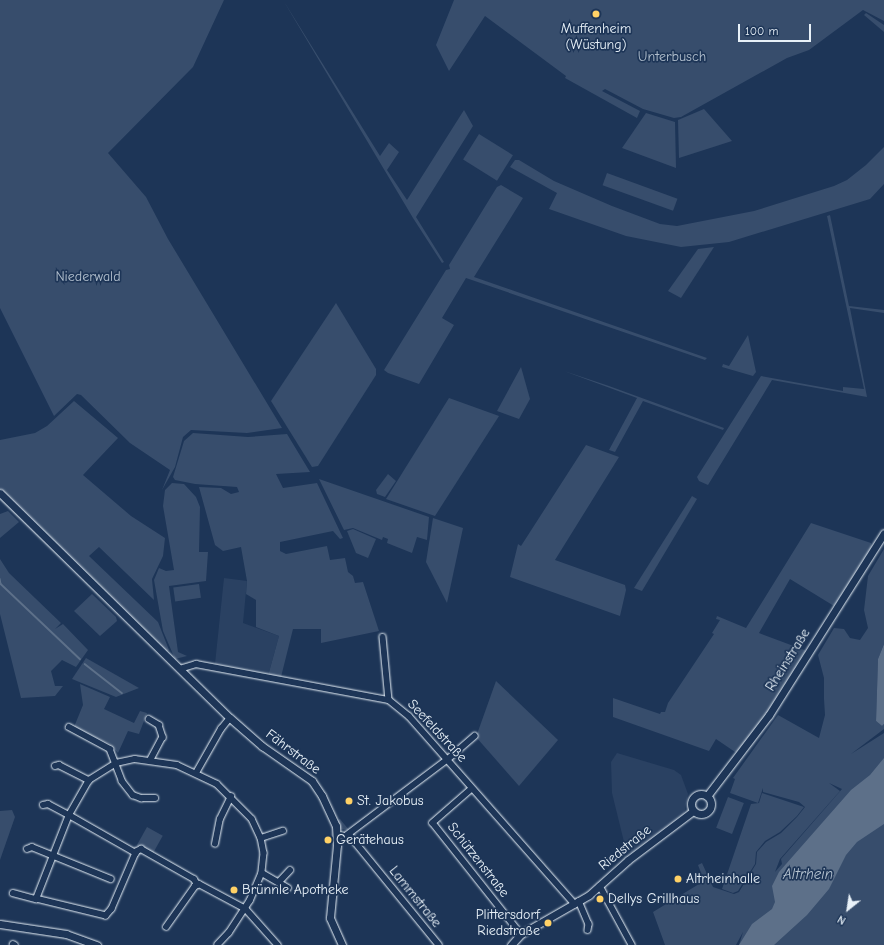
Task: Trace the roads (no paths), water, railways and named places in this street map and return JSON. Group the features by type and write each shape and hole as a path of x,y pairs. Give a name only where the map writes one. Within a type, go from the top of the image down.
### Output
{"main road":[{"name":"Fährstraße","path":"0,493 230,718 262,746 312,781 329,809 337,835 330,918 342,945"},
{"name":"Rheinstraße","path":"707,796 769,715 884,533"},
{"path":"702,793 707,796 711,803 709,810 702,814 690,813 690,801 694,795 702,793"},
{"name":"Riedstraße","path":"514,943 521,934 577,903 600,886 628,860 690,813"},
{"path":"0,924 72,936 97,945"}],"street":[{"path":"383,637 389,700"},
{"name":"Seefeldstraße","path":"180,669 196,664 389,700 405,711 448,759 472,789 577,903"},
{"path":"196,773 220,729 230,718"},
{"path":"149,719 159,725 163,737 151,760"},
{"path":"69,727 110,749 122,782 134,795 141,798 154,798"},
{"path":"337,835 347,835 448,759 474,736"},
{"path":"36,899 69,815 89,780 116,763 134,759 151,760 177,765 196,773 231,796 252,819 261,838 264,853 262,873 246,909 219,945"},
{"path":"55,766 59,765 89,780"},
{"name":"Schützenstraße","path":"472,789 433,822 521,934"},
{"path":"215,844 220,819 231,796"},
{"path":"44,805 48,804 135,852"},
{"path":"261,838 283,831"},
{"name":"Lammstraße","path":"347,835 439,945"},
{"path":"27,848 32,848 54,856 111,879"},
{"path":"135,852 141,849 194,879 198,885 246,909 278,945"},
{"path":"13,893 106,916 111,912 136,857 135,852"},
{"path":"279,882 290,870"},
{"path":"262,873 288,888"},
{"path":"166,928 198,885"},
{"path":"600,886 632,945"},
{"path":"577,903 589,924 588,930"}],"water":[{"path":"884,644 884,724 882,726 876,721 878,659"},
{"name":"Altrhein","path":"884,758 884,824 857,842 846,855 829,889 807,915 774,945 739,945 752,924 772,909 775,902 772,886 779,872 851,790 870,775"}],"waterway":[{"path":"0,579 1,584 80,659"},
{"path":"85,664 122,693"}],"place":[{"name":"Muffenheim (Wüstung)","path":"596,14"},
{"name":"St. Jakobus","path":"349,801"},
{"name":"Gerätehaus","path":"328,840"},
{"name":"Altrheinhalle","path":"678,879"},
{"name":"Brünnle Apotheke","path":"234,890"},
{"name":"Dellys Grillhaus","path":"600,899"},
{"name":"Plittersdorf Riedstraße","path":"548,923"}],"park label":[{"name":"Unterbusch","path":"672,57"},
{"name":"Niederwald","path":"88,277"}]}
